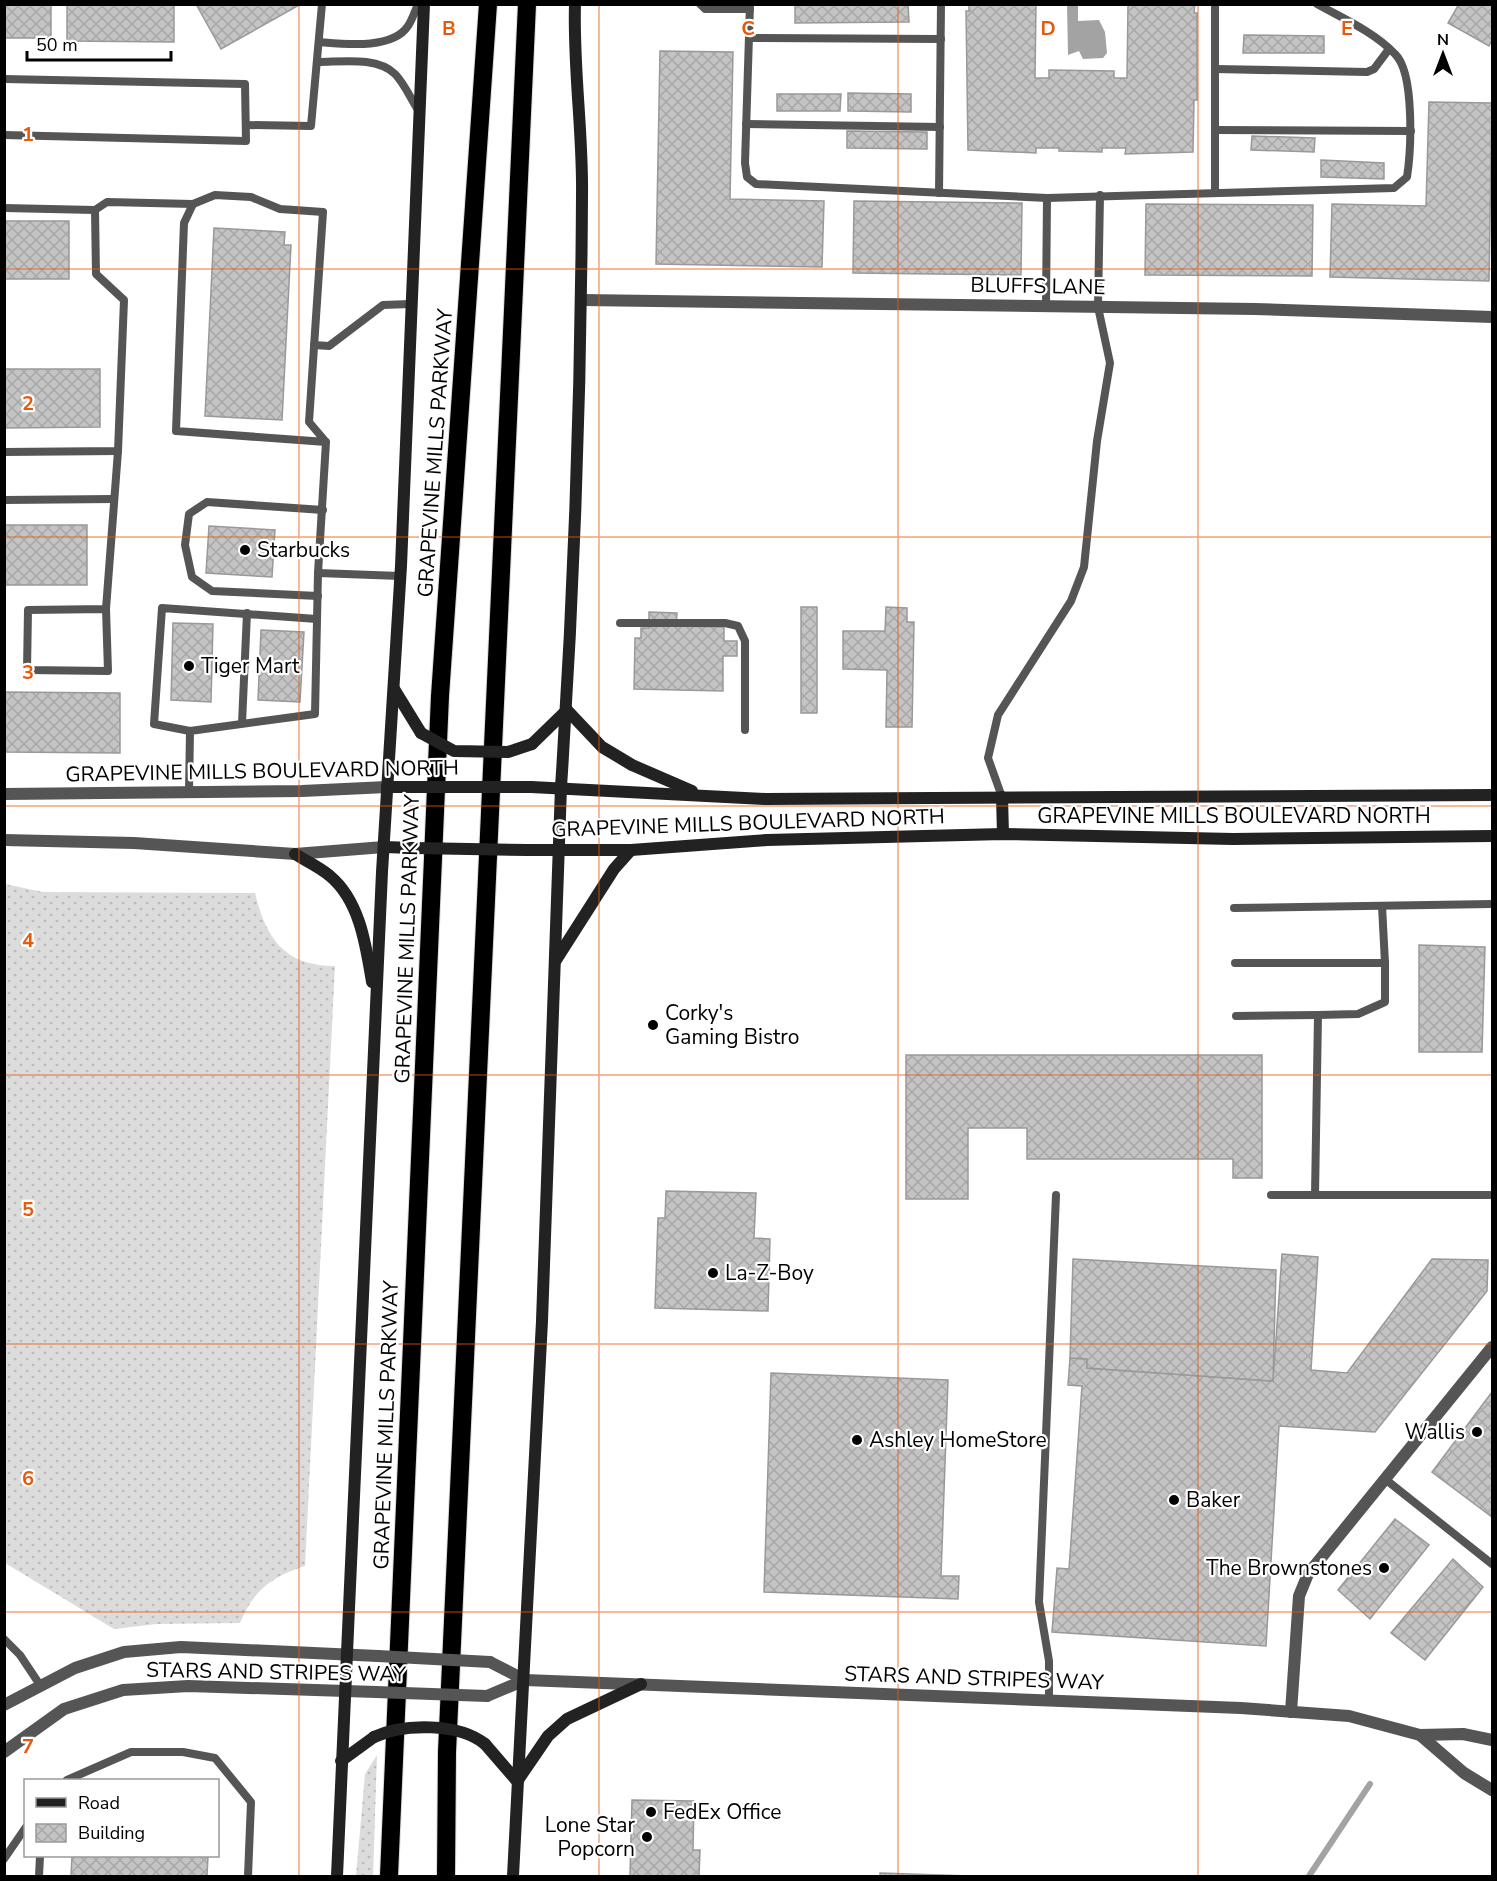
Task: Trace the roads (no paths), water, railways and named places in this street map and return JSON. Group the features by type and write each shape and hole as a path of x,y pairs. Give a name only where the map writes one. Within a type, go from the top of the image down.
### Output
{"highway":[{"name":"GRAPEVINE MILLS PARKWAY","path":"389,1876 441,696 488,4"},
{"path":"446,1876 448,1741 526,4"}],"main road":[{"name":"GRAPEVINE MILLS PARKWAY","path":"337,1876 376,1008 400,576 424,4"},
{"path":"513,1876 517,1781 525,1680 556,961 561,787 567,710 582,300 583,165 575,4"},
{"path":"394,689 422,733 454,751 508,752 532,744 567,710"},
{"path":"567,710 602,747 632,765 702,795"},
{"name":"GRAPEVINE MILLS BOULEVARD NORTH","path":"387,787 561,787 765,799 1492,795"},
{"path":"1002,797 1003,834"},
{"name":"GRAPEVINE MILLS BOULEVARD NORTH","path":"384,848 631,850 767,840 1003,834 1233,838 1492,836"},
{"path":"556,961 614,869 631,850"},
{"path":"295,854 331,876 350,900 366,944 376,1008"},
{"path":"517,1781 548,1736 567,1719 641,1684"},
{"path":"341,1761 374,1737 403,1728 461,1730 485,1744 517,1781"}],"street":[{"name":"BLUFFS LANE","path":"582,300 1046,306 1492,316"},
{"name":"GRAPEVINE MILLS BOULEVARD NORTH","path":"4,794 302,792 387,787"},
{"name":"GRAPEVINE MILLS BOULEVARD NORTH","path":"4,840 134,843 295,854 384,848"},
{"path":"1291,1712 1299,1596 1308,1574 1492,1347"},
{"name":"STARS AND STRIPES WAY","path":"4,1705 75,1668 124,1652 181,1647 490,1662 525,1680"},
{"name":"STARS AND STRIPES WAY","path":"4,1752 64,1709 123,1690 188,1686 488,1695 525,1680 1291,1712 1349,1716 1420,1735 1464,1734 1492,1740"},
{"name":"STARS AND STRIPES WAY","path":"1420,1735 1464,1773 1492,1790"}],"lane":[{"path":"246,125 311,126 322,4"},
{"path":"319,42 369,45 381,42 407,28 418,4"},
{"path":"700,4 705,9 750,7 746,124 747,177 756,184 1047,198 1215,192 1374,191 1394,188 1407,177 1411,131 1408,92 1398,56 1362,28 1317,4"},
{"path":"939,193 941,4"},
{"path":"1215,4 1215,192"},
{"path":"749,38 941,39"},
{"path":"1215,69 1367,72 1374,69 1389,49"},
{"path":"318,62 367,62 382,66 395,74 418,110"},
{"path":"4,79 245,84 246,141 4,135"},
{"path":"746,124 940,127"},
{"path":"1215,130 1411,131"},
{"path":"4,208 95,210 107,202 193,204 215,195 251,197 280,209 323,212 309,422 326,442 318,573 315,714 190,731 154,724 162,608 317,619"},
{"path":"1002,797 988,758 998,715 1071,601 1084,567 1097,441 1110,363 1098,307 1100,195"},
{"path":"1046,306 1047,198"},
{"path":"193,204 184,224 176,431 326,442"},
{"path":"95,210 96,274 124,300 118,451 106,609 108,670 27,670 28,610 106,609"},
{"path":"314,345 329,346 383,305 410,304"},
{"path":"4,452 118,451"},
{"path":"4,500 114,499"},
{"path":"318,596 212,591 192,577 185,545 189,514 207,502 323,510"},
{"path":"318,573 400,576"},
{"path":"242,723 247,613"},
{"path":"620,622 725,622 738,626 745,641 745,730"},
{"path":"189,792 190,731"},
{"path":"1234,908 1492,904"},
{"path":"1236,1016 1358,1014 1385,1002 1382,906"},
{"path":"1235,963 1385,963"},
{"path":"1315,1195 1318,1015"},
{"path":"1049,1701 1049,1660 1039,1602 1056,1195"},
{"path":"1271,1195 1492,1195"},
{"path":"1385,1479 1492,1564"},
{"path":"4,1639 20,1655 40,1685"},
{"path":"69,1779 131,1752 183,1752 215,1758 251,1802 248,1876"},
{"path":"4,1859 24,1830"},
{"path":"39,1876 40,1857"}],"waterway":[{"path":"1309,1876 1370,1784"}],"place":[{"name":"Starbucks","path":"245,550"},
{"name":"Tiger Mart","path":"189,666"},
{"name":"Corky's Gaming Bistro","path":"653,1025"},
{"name":"La-Z-Boy","path":"713,1273"},
{"name":"Wallis","path":"1477,1432"},
{"name":"Ashley HomeStore","path":"857,1440"},
{"name":"Baker","path":"1174,1500"},
{"name":"The Brownstones","path":"1384,1568"},
{"name":"FedEx Office","path":"651,1812"},
{"name":"Lone Star Popcorn","path":"647,1837"}]}
